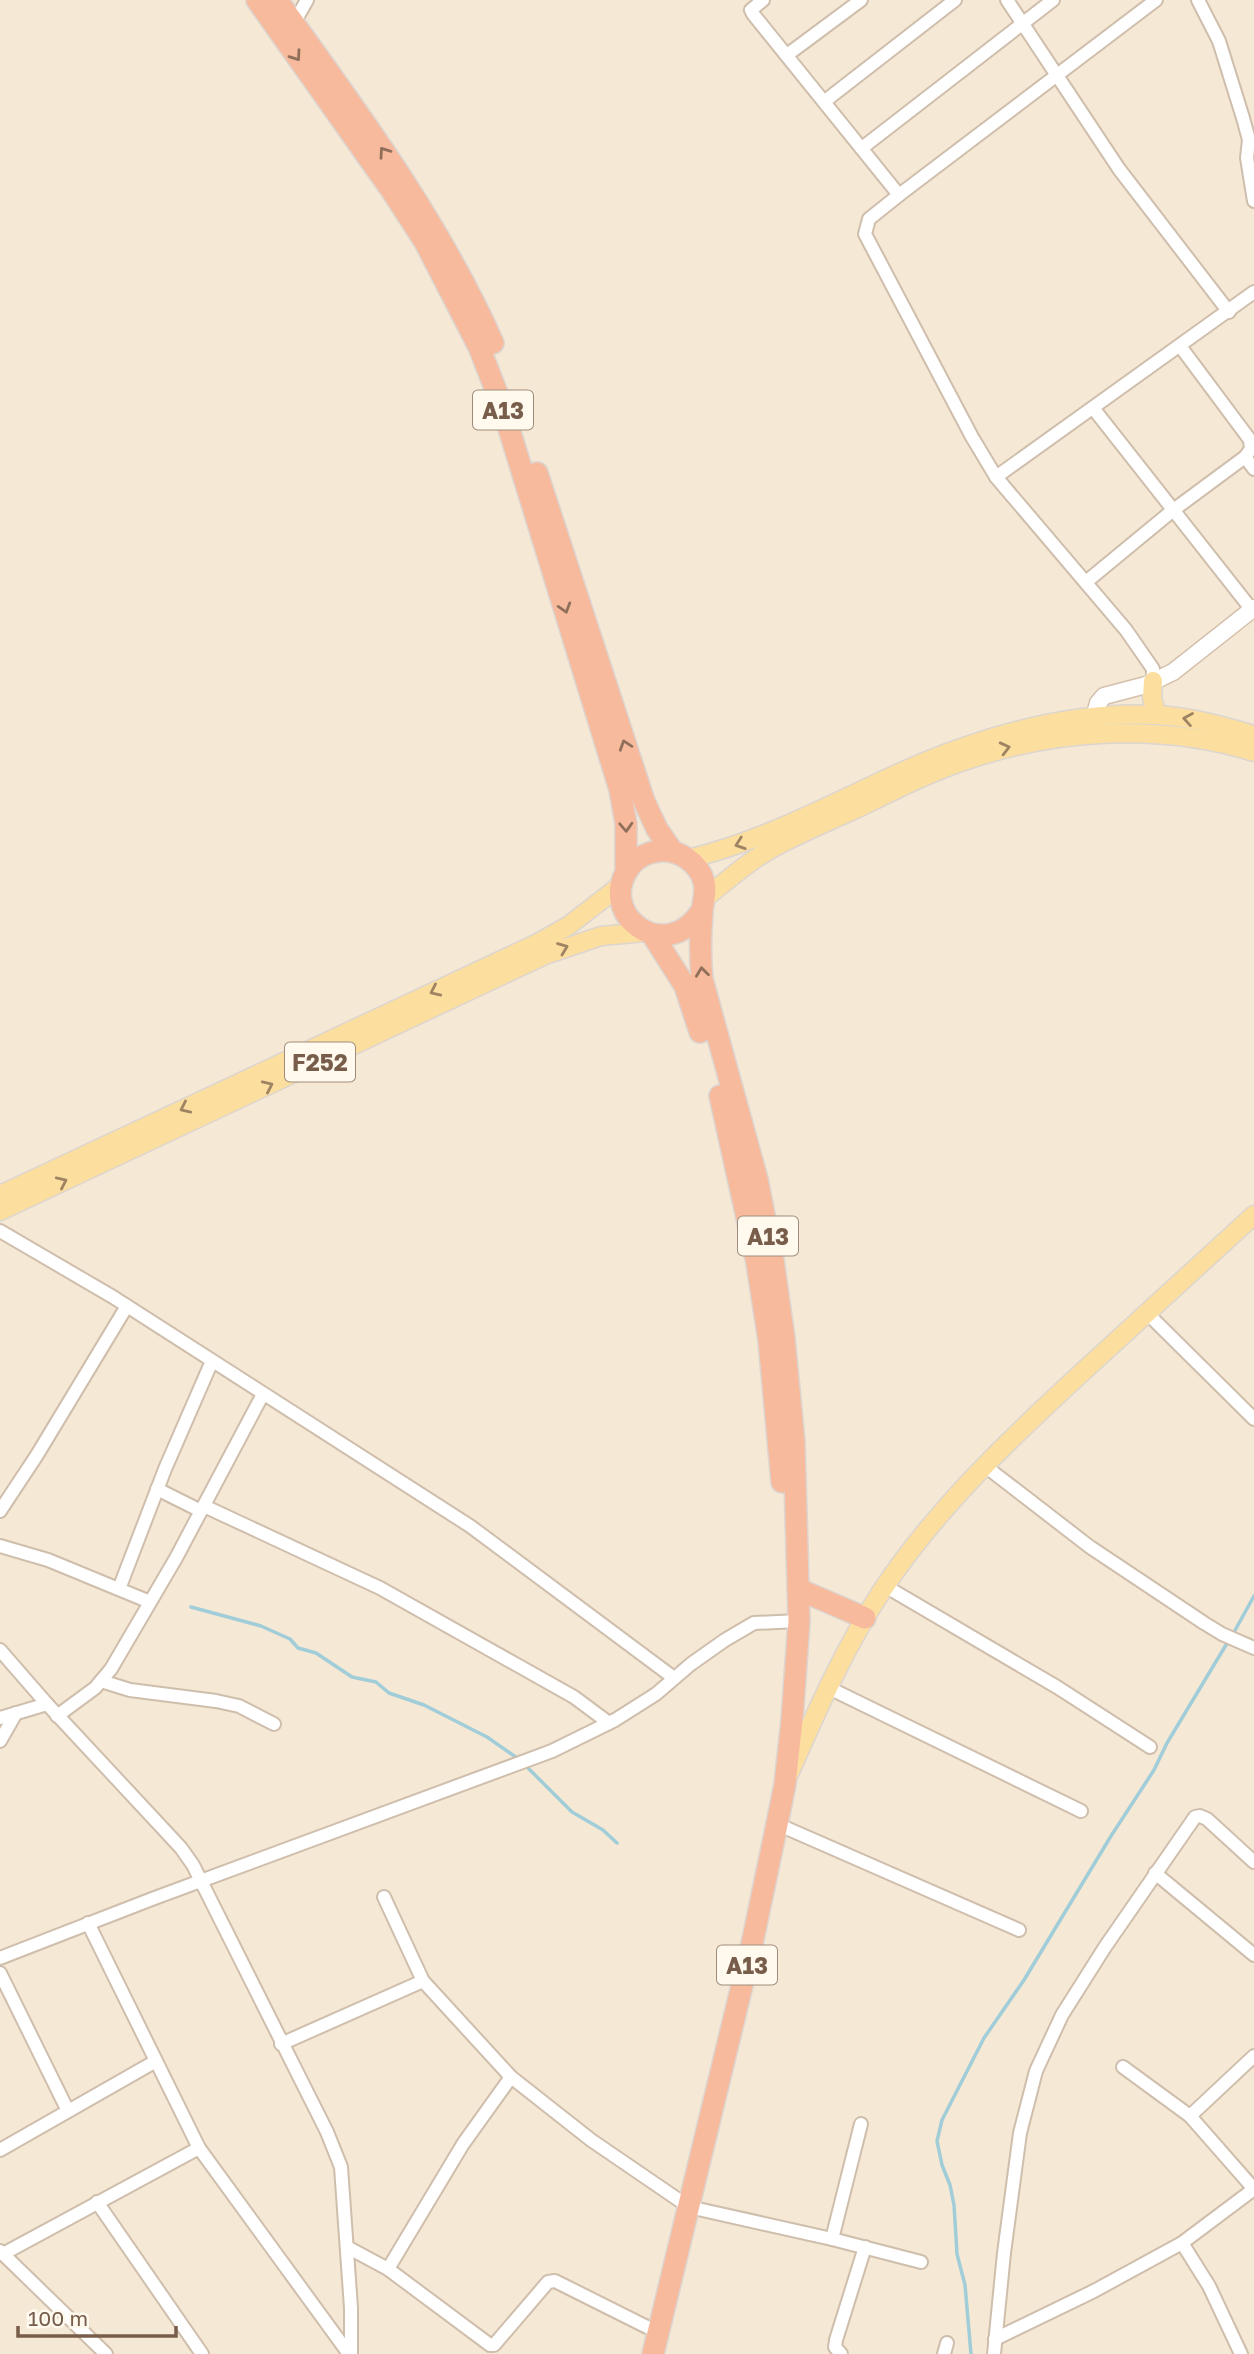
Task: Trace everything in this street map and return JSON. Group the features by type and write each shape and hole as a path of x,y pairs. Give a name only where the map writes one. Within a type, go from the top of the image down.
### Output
{"highway":[{"name":"A13","path":"257,0 425,242 479,347 502,406 624,805 624,878 621,899 625,912 633,924 648,933 685,986 719,1095 757,1263 769,1341 786,1526 798,1579"},
{"name":"A13","path":"277,0 404,180 468,288 493,342 643,802 657,829 702,876 702,979 757,1180 773,1260 794,1442 799,1621 785,1784 752,1944 653,2354"},
{"path":"624,878 635,861 646,854 660,850 681,855"},
{"path":"648,933 676,933 687,928 703,904"},
{"path":"798,1579 865,1618"}],"main road":[{"path":"1153,681 1152,698 1157,715"},
{"path":"681,855 717,852 772,833 900,772 981,740 1020,729 1094,717 1157,715 1254,735"},
{"path":"703,904 752,861 778,845 937,771 992,752 1054,738 1121,733 1180,737 1254,752"},
{"name":"F252","path":"0,1195 528,948 568,926 624,878"},
{"name":"F252","path":"0,1211 545,955 601,936 648,933"},
{"path":"785,1784 827,1687 885,1586 915,1547 985,1466 1254,1215"}],"street":[{"path":"294,23 307,0"},
{"path":"763,0 751,10 753,14 899,195"},
{"path":"787,55 861,0"},
{"path":"825,101 955,0"},
{"path":"1007,0 1119,169 1229,312"},
{"path":"862,148 1053,0"},
{"path":"1153,681 1153,669 1133,640 996,477 972,438 865,234 869,219 1156,0"},
{"path":"1198,0 1219,41 1243,118 1249,140 1247,158 1254,201"},
{"path":"996,477 1253,295"},
{"path":"1086,582 1172,511 1245,457 1251,449 1250,440 1180,346"},
{"path":"1093,408 1172,511 1253,609 1173,672 1104,696 1098,703 1094,717"},
{"path":"1245,457 1254,468"},
{"path":"0,1231 127,1306 470,1526 674,1678"},
{"path":"0,1511 127,1306"},
{"path":"1147,1313 1254,1419"},
{"path":"119,1589 212,1361"},
{"path":"57,1716 101,1681 111,1669 264,1394"},
{"path":"985,1466 1090,1547 1222,1634 1254,1648"},
{"path":"158,1489 380,1588 574,1697 609,1723"},
{"path":"0,1546 48,1560 150,1602"},
{"path":"885,1586 1057,1687 1150,1747"},
{"path":"0,1958 201,1880 552,1751 609,1723 656,1694 725,1640 754,1623 799,1621"},
{"path":"0,1650 57,1716 181,1848 201,1880 327,2132 341,2167 347,2247 350,2354"},
{"path":"101,1681 130,1690 239,1706 274,1724"},
{"path":"827,1687 1081,1811"},
{"path":"0,1718 47,1704"},
{"path":"0,1741 16,1713"},
{"path":"994,2354 1020,2133 1036,2071 1062,2015 1195,1817 1207,1819 1254,1861"},
{"path":"777,1824 1019,1930"},
{"path":"1155,1873 1254,1955"},
{"path":"384,1897 423,1981 512,2077 591,2140 689,2207 921,2262"},
{"path":"88,1923 199,2148 350,2354"},
{"path":"0,1973 68,2111"},
{"path":"281,2044 423,1981"},
{"path":"1190,2116 1254,2056"},
{"path":"0,2150 156,2060"},
{"path":"995,2339 1094,2291 1182,2243 1254,2189 1190,2116 1124,2067"},
{"path":"388,2269 463,2144 512,2077"},
{"path":"832,2239 861,2124"},
{"path":"106,2354 1,2253 199,2148"},
{"path":"97,2202 202,2354"},
{"path":"1182,2243 1209,2287 1241,2354"},
{"path":"347,2247 388,2269 490,2345 494,2345 548,2282 555,2281 659,2333"},
{"path":"841,2354 835,2347 836,2340 865,2247"}],"shaded area":[{"path":"0,0 1254,0 1254,2354 0,2354"}],"waterway":[{"path":"1254,153 1254,159"},
{"path":"1233,1634 1254,1596"},
{"path":"191,1607 261,1626 290,1639 298,1648 316,1653 352,1677 376,1682 389,1693 424,1705 487,1737 520,1760"},
{"path":"971,2354 965,2285 957,2254 954,2205 937,2141 942,2120 984,2038 1024,1980 1154,1770 1167,1743 1229,1640"},
{"path":"526,1766 572,1812 603,1830 617,1843"}]}
